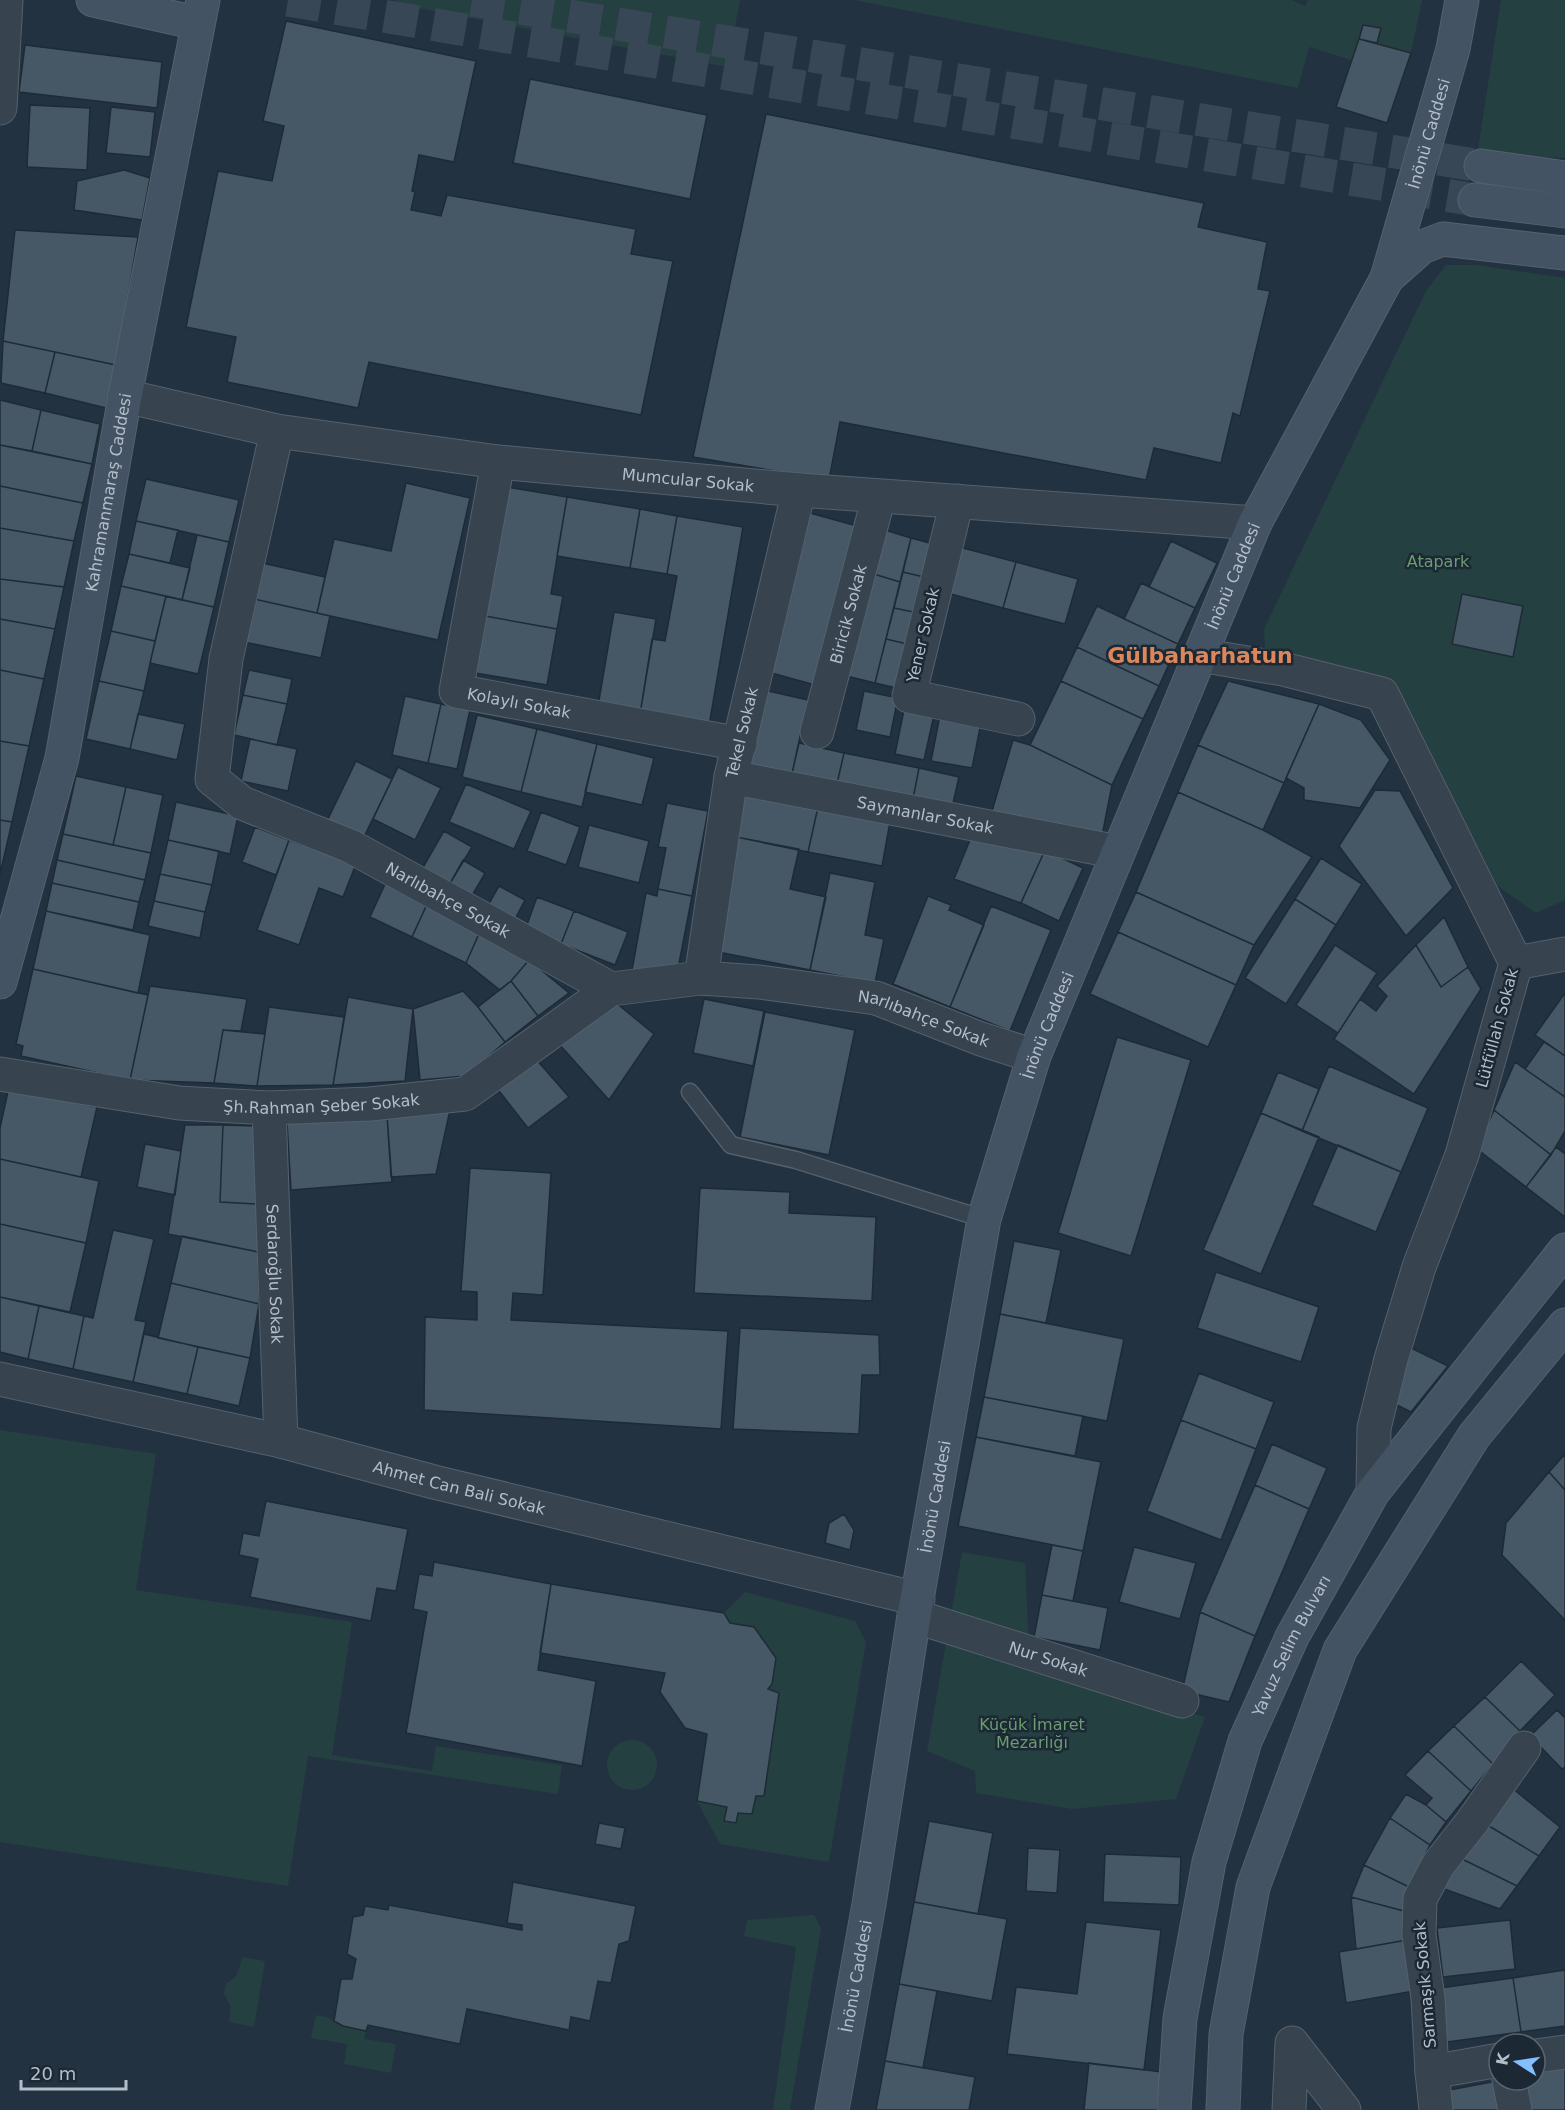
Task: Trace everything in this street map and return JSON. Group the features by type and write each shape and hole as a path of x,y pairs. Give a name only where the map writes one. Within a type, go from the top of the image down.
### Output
{"street":[{"path":"0,108 6,0"},
{"path":"93,0 200,11"},
{"name":"İnönü Caddesi","path":"832,2110 869,1904 916,1608 984,1219 1034,1056 1255,523 1387,278 1453,49 1462,0"},
{"name":"Kahramanmaraş Caddesi","path":"0,982 62,758 125,396 200,11"},
{"path":"1481,166 1565,178"},
{"path":"1475,200 1565,211"},
{"path":"1387,278 1422,247 1443,239 1565,253"},
{"name":"Mumcular Sokak","path":"125,396 277,431 498,462 799,490 1255,523"},
{"name":"Narlıbahçe Sokak","path":"277,431 226,659 212,779 242,803 350,846 611,989 701,978 759,982 876,998 981,1039 1034,1056"},
{"name":"Kolaylı Sokak","path":"498,462 456,691 740,744"},
{"name":"Tekel Sokak","path":"701,978 731,777 799,490"},
{"name":"Biricik Sokak","path":"817,732 879,496"},
{"name":"Yener Sokak","path":"957,501 909,696 1018,719"},
{"name":"Lütfüllah Sokak","path":"1200,655 1282,669 1382,694 1516,963 1462,1155 1419,1267 1391,1359 1374,1428 1373,1492"},
{"name":"Saymanlar Sokak","path":"731,777 1118,852"},
{"path":"1516,963 1565,954"},
{"name":"Şh.Rahman Şeber Sokak","path":"0,1074 179,1103 269,1108 370,1104 465,1094 611,989"},
{"name":"Serdaroğlu Sokak","path":"269,1108 281,1441"},
{"name":"Yavuz Selim Bulvarı","path":"1174,2110 1180,2018 1209,1862 1245,1741 1292,1637 1373,1492 1565,1250"},
{"path":"1223,2110 1226,2034 1253,1887 1340,1650 1474,1436 1565,1325"},
{"name":"Ahmet Can Bali Sokak","path":"0,1380 281,1441 916,1608"},
{"name":"Nur Sokak","path":"916,1608 1182,1701"},
{"name":"Sarmaşık Sokak","path":"1436,2110 1428,1998 1419,1935 1420,1899 1438,1865 1472,1822 1524,1748"},
{"path":"1289,2110 1292,2043 1344,2110"},
{"path":"1547,2054 1565,2052"},
{"path":"1432,2072 1487,2063"},
{"path":"1511,2092 1515,2110"}],"lane":[{"path":"690,1092 730,1145 796,1160 984,1219"}],"green space":[{"path":"394,0 740,0 727,67 397,4"},
{"path":"854,0 1292,0 1305,6 1308,0 1422,0 1411,53 1360,39 1351,60 1309,47 1298,88"},
{"path":"1501,0 1565,0 1565,158 1524,157 1478,149"},
{"name":"Atapark","path":"1446,265 1477,265 1565,278 1565,900 1536,913 1498,886 1389,678 1265,649 1264,629 1426,291"},
{"path":"0,1430 156,1454 136,1590 352,1622 332,1755 432,1771 436,1746 562,1765 558,1794 308,1756 288,1886 0,1842"},
{"name":"Küçük İmaret Mezarlığı","path":"962,1552 1025,1563 1029,1645 999,1636 998,1624 961,1618 1052,1669 1205,1717 1176,1799 1072,1809 976,1793 975,1771 927,1751"},
{"path":"745,1592 855,1621 866,1642 829,1862 720,1844 697,1801 727,1807 724,1821 736,1823 738,1813 752,1814 756,1796 764,1796 779,1694 768,1689 772,1683 776,1658 754,1628 730,1623 724,1613"},
{"path":"627,1740 637,1740 650,1747 657,1760 657,1770 650,1783 637,1790 627,1790 618,1786 611,1779 607,1770 607,1760 611,1751 618,1744"},
{"path":"814,1915 821,1929 790,2110 773,2110 796,1947 744,1936 747,1920"},
{"path":"242,1957 265,1961 254,2027 229,2022 231,2007 224,1994 226,1983 236,1976"},
{"path":"316,2015 327,2017 343,2026 366,2031 364,2039 396,2044 391,2073 344,2064 347,2044 311,2038"}],"building":[{"path":"286,21 476,61 454,162 419,155 411,210 441,216 447,195 636,229 631,254 673,261 641,415 369,362 358,408 227,382 236,337 186,327 218,171 272,181 284,126 263,121"},
{"path":"1363,25 1381,28 1377,43 1359,39"},
{"path":"1359,39 1411,53 1387,123 1336,107"},
{"path":"25,45 162,62 157,108 19,92"},
{"path":"530,79 707,115 690,199 513,163"},
{"path":"30,105 90,108 87,170 27,167"},
{"path":"111,107 155,112 150,157 106,153"},
{"path":"766,114 1204,203 1198,227 1267,242 1258,289 1270,291 1240,416 1233,413 1221,463 1154,448 1146,480 840,422 829,480 693,457"},
{"path":"124,170 150,178 142,220 74,210 77,181"},
{"path":"15,230 138,237 116,365 3,341"},
{"path":"3,341 55,352 45,393 1,383"},
{"path":"55,352 116,365 106,408 45,393"},
{"path":"0,400 41,410 32,451 0,445"},
{"path":"41,410 100,424 92,464 32,451"},
{"path":"0,445 92,464 83,503 0,486"},
{"path":"146,479 239,500 229,542 136,521"},
{"path":"406,483 470,498 438,640 317,613 334,539 391,551"},
{"path":"0,486 83,503 74,541 0,528"},
{"path":"507,487 567,497 551,594 563,596 557,629 485,616"},
{"path":"567,497 640,509 630,568 557,556"},
{"path":"640,509 677,516 667,574 630,568"},
{"path":"810,513 857,526 815,685 768,672"},
{"path":"677,516 743,527 709,726 640,714 652,639 665,641 677,576 667,574"},
{"path":"136,521 178,530 170,563 129,554"},
{"path":"875,527 911,538 900,582 864,571"},
{"path":"0,528 74,541 64,587 0,579"},
{"path":"197,535 229,542 214,607 182,600"},
{"path":"911,538 941,546 932,579 903,572"},
{"path":"1171,541 1217,563 1195,608 1149,587"},
{"path":"948,544 1016,562 1003,608 936,590"},
{"path":"129,554 190,568 182,600 121,586"},
{"path":"1016,562 1078,579 1065,624 1003,608"},
{"path":"262,563 325,577 317,613 254,599"},
{"path":"864,571 900,582 875,683 838,674"},
{"path":"903,572 932,579 923,614 894,608"},
{"path":"0,579 64,587 55,629 0,619"},
{"path":"1141,583 1195,608 1178,644 1124,619"},
{"path":"121,586 166,596 155,641 111,631"},
{"path":"1462,594 1523,606 1513,657 1452,644"},
{"path":"166,596 214,607 198,674 150,663"},
{"path":"254,599 330,616 321,658 244,642"},
{"path":"1097,606 1178,644 1159,686 1077,647"},
{"path":"894,608 923,614 916,646 886,639"},
{"path":"614,612 656,619 640,714 598,706"},
{"path":"485,616 557,629 547,685 475,673"},
{"path":"0,619 55,629 44,679 0,670"},
{"path":"111,631 155,641 144,691 99,681"},
{"path":"886,639 916,646 905,690 875,683"},
{"path":"1077,647 1159,686 1143,719 1061,681"},
{"path":"0,670 44,679 29,746 0,741"},
{"path":"249,670 292,679 287,704 243,695"},
{"path":"99,681 144,691 130,749 86,739"},
{"path":"1061,681 1143,719 1112,785 1030,745"},
{"path":"1228,681 1319,704 1284,783 1198,745"},
{"path":"764,690 808,700 791,778 748,769"},
{"path":"864,691 898,698 890,737 856,730"},
{"path":"243,695 287,704 277,745 234,735"},
{"path":"405,696 441,704 428,763 392,755"},
{"path":"906,700 936,706 924,760 895,754"},
{"path":"441,704 470,710 457,769 428,763"},
{"path":"1319,704 1361,720 1390,760 1360,808 1304,800 1304,788 1286,778"},
{"path":"941,710 982,718 972,768 931,761"},
{"path":"138,714 185,724 177,760 130,749"},
{"path":"477,715 537,729 521,792 462,777"},
{"path":"537,729 597,744 582,807 521,792"},
{"path":"250,739 297,749 288,791 241,781"},
{"path":"1013,740 1030,745 1112,785 1102,836 992,811"},
{"path":"0,741 29,746 12,822 0,820"},
{"path":"799,743 844,753 836,788 791,778"},
{"path":"597,744 654,758 642,805 585,792"},
{"path":"1198,745 1284,783 1263,830 1178,792"},
{"path":"844,753 919,768 912,804 836,788"},
{"path":"356,761 392,779 363,839 327,821"},
{"path":"398,767 441,788 415,840 373,819"},
{"path":"919,768 959,777 951,812 912,804"},
{"path":"76,776 126,787 113,845 63,834"},
{"path":"466,784 531,811 514,849 449,822"},
{"path":"126,787 163,795 151,853 113,845"},
{"path":"1375,790 1400,791 1453,888 1406,936 1339,846"},
{"path":"1178,792 1263,830 1312,857 1254,945 1136,892"},
{"path":"745,793 818,807 808,852 736,837"},
{"path":"176,802 238,816 230,854 168,840"},
{"path":"667,803 708,811 692,896 658,889 666,848 658,847"},
{"path":"818,807 890,822 882,866 808,852"},
{"path":"541,812 580,827 566,865 527,851"},
{"path":"0,820 12,822 0,874"},
{"path":"589,825 649,841 639,883 578,867"},
{"path":"255,827 289,840 276,875 242,862"},
{"path":"444,831 472,847 448,887 421,871"},
{"path":"63,834 151,853 145,880 57,860"},
{"path":"972,835 1045,850 1021,903 954,879"},
{"path":"736,837 799,849 790,889 826,897 810,970 713,951"},
{"path":"168,840 219,851 212,885 160,874"},
{"path":"289,840 356,864 343,897 319,888 299,945 257,930"},
{"path":"1045,850 1083,868 1059,921 1021,903"},
{"path":"1321,858 1362,884 1336,925 1295,899"},
{"path":"57,860 145,880 139,902 52,883"},
{"path":"463,860 485,873 470,899 448,887"},
{"path":"830,873 875,882 865,935 884,939 875,983 810,970"},
{"path":"160,874 212,885 205,912 154,901"},
{"path":"386,882 428,902 412,937 370,917"},
{"path":"52,883 139,902 133,930 46,911"},
{"path":"499,886 525,900 512,925 485,911"},
{"path":"658,889 692,896 676,979 632,970 646,893 657,896"},
{"path":"1136,892 1254,945 1236,985 1118,932"},
{"path":"928,896 951,905 949,910 984,925 950,1007 893,984"},
{"path":"537,897 574,911 561,944 525,930"},
{"path":"1295,899 1336,925 1286,1004 1245,978"},
{"path":"154,901 205,912 200,938 148,926"},
{"path":"428,902 482,927 466,963 412,937"},
{"path":"991,906 1051,930 1010,1031 950,1007"},
{"path":"46,911 150,935 138,993 33,969"},
{"path":"574,911 628,932 615,965 561,944"},
{"path":"1444,917 1468,967 1441,987 1416,945"},
{"path":"482,927 529,960 500,990 466,963"},
{"path":"1118,932 1236,985 1208,1047 1090,994"},
{"path":"1335,945 1377,973 1338,1033 1296,1005"},
{"path":"1416,945 1441,987 1468,967 1481,989 1414,1094 1334,1039 1360,999 1376,1011 1387,996 1377,986"},
{"path":"529,960 569,993 538,1016 511,981"},
{"path":"33,969 148,995 130,1080 21,1056 23,1046 16,1044"},
{"path":"511,981 538,1016 505,1042 478,1007"},
{"path":"150,986 247,999 241,1031 223,1030 214,1083 130,1080"},
{"path":"463,991 505,1042 466,1076 420,1080 413,1009"},
{"path":"1565,993 1565,1056 1535,1035"},
{"path":"348,997 413,1009 405,1081 333,1085"},
{"path":"609,997 654,1034 609,1100 559,1044"},
{"path":"704,999 764,1011 753,1066 693,1053"},
{"path":"269,1007 344,1017 333,1085 257,1086"},
{"path":"765,1012 855,1030 829,1155 740,1137"},
{"path":"223,1030 265,1034 257,1086 214,1083"},
{"path":"1117,1037 1191,1060 1131,1256 1058,1233"},
{"path":"1544,1042 1565,1056 1565,1097 1525,1069"},
{"path":"535,1058 569,1097 528,1128 496,1087"},
{"path":"1515,1062 1565,1097 1565,1131 1551,1155 1494,1110"},
{"path":"1329,1066 1428,1108 1401,1172 1302,1131"},
{"path":"1278,1072 1319,1089 1302,1131 1261,1113"},
{"path":"9,1087 97,1107 81,1177 0,1159 0,1128"},
{"path":"450,1110 436,1174 391,1177 387,1115"},
{"path":"1494,1110 1551,1155 1526,1187 1477,1149"},
{"path":"1261,1113 1319,1137 1261,1274 1203,1250"},
{"path":"387,1115 392,1182 291,1190 287,1122"},
{"path":"185,1125 223,1125 220,1202 257,1204 258,1252 168,1234"},
{"path":"223,1125 256,1126 257,1204 220,1202"},
{"path":"145,1144 181,1151 175,1195 137,1187"},
{"path":"1338,1145 1401,1172 1376,1232 1312,1205"},
{"path":"1556,1147 1565,1154 1565,1217 1526,1187"},
{"path":"0,1159 99,1181 86,1243 0,1224"},
{"path":"470,1168 551,1173 543,1295 513,1293 511,1320 728,1331 721,1429 424,1410 425,1317 477,1320 477,1292 461,1291"},
{"path":"700,1188 790,1192 789,1213 876,1217 872,1301 694,1293"},
{"path":"0,1224 86,1243 70,1312 0,1297"},
{"path":"113,1230 154,1239 135,1320 146,1322 133,1382 73,1369 84,1316 93,1318"},
{"path":"182,1236 258,1252 259,1304 171,1283"},
{"path":"1014,1241 1061,1250 1046,1323 1000,1314"},
{"path":"1216,1272 1319,1307 1301,1362 1197,1328"},
{"path":"171,1283 259,1304 250,1358 158,1338"},
{"path":"0,1297 39,1306 28,1359 0,1352"},
{"path":"39,1306 84,1316 73,1369 28,1359"},
{"path":"1000,1314 1124,1339 1107,1421 984,1397"},
{"path":"740,1328 879,1335 880,1375 862,1375 859,1434 733,1429"},
{"path":"144,1334 198,1347 187,1394 133,1382"},
{"path":"1405,1345 1448,1366 1411,1412 1393,1403"},
{"path":"198,1347 250,1358 239,1406 187,1394"},
{"path":"1199,1373 1274,1402 1256,1449 1181,1420"},
{"path":"984,1397 1083,1416 1075,1456 976,1437"},
{"path":"1181,1420 1256,1449 1221,1540 1147,1511"},
{"path":"976,1437 1101,1462 1083,1551 958,1526"},
{"path":"1272,1444 1327,1468 1309,1509 1255,1485"},
{"path":"1565,1454 1565,1490 1549,1472"},
{"path":"1549,1472 1565,1490 1565,1620 1502,1555 1506,1523"},
{"path":"1255,1485 1309,1509 1255,1636 1200,1612"},
{"path":"266,1501 408,1529 396,1591 377,1588 371,1621 250,1597 258,1559 239,1555 243,1533 259,1536"},
{"path":"844,1514 854,1530 850,1550 825,1543 829,1523"},
{"path":"1052,1545 1083,1551 1073,1601 1042,1595"},
{"path":"1134,1547 1196,1563 1180,1619 1119,1602"},
{"path":"434,1562 551,1584 538,1670 596,1681 582,1766 406,1733 427,1612 413,1609 419,1574 432,1576"},
{"path":"551,1584 724,1613 730,1623 754,1627 776,1658 772,1684 768,1689 779,1693 764,1796 756,1796 752,1814 738,1813 736,1823 724,1821 727,1807 697,1801 707,1734 685,1728 660,1692 665,1673 540,1653"},
{"path":"1042,1595 1108,1608 1100,1650 1034,1637"},
{"path":"1200,1612 1255,1636 1229,1702 1182,1691"},
{"path":"1521,1661 1555,1695 1520,1731 1485,1697"},
{"path":"1485,1697 1520,1731 1493,1764 1454,1726"},
{"path":"1557,1710 1565,1718 1565,1767 1562,1769 1530,1736"},
{"path":"1454,1726 1493,1764 1471,1791 1428,1751"},
{"path":"1428,1751 1471,1791 1446,1822 1426,1805 1432,1798 1405,1775"},
{"path":"1512,1788 1560,1827 1539,1856 1484,1823"},
{"path":"1406,1794 1426,1805 1446,1822 1430,1845 1390,1818"},
{"path":"1390,1818 1430,1845 1409,1887 1364,1865"},
{"path":"929,1821 993,1833 978,1914 914,1902"},
{"path":"599,1823 625,1828 621,1849 595,1844"},
{"path":"1484,1823 1539,1856 1517,1886 1458,1857"},
{"path":"1028,1848 1060,1850 1057,1893 1026,1891"},
{"path":"1105,1854 1181,1857 1179,1905 1103,1902"},
{"path":"1458,1857 1517,1886 1500,1909 1436,1886"},
{"path":"1364,1865 1409,1887 1404,1911 1351,1897"},
{"path":"513,1882 636,1906 629,1941 619,1944 611,1983 598,1981 590,2021 571,2017 569,2030 467,2009 460,2044 368,2025 366,2031 343,2026 334,2021 341,1979 352,1979 356,1959 347,1954 353,1917 363,1915 365,1906 388,1910 389,1905 522,1930 522,1925 507,1923"},
{"path":"1351,1897 1404,1911 1407,1940 1356,1949"},
{"path":"914,1902 1007,1919 992,2001 899,1984"},
{"path":"1510,1920 1515,1969 1443,1977 1437,1928"},
{"path":"1086,1922 1161,1930 1144,2070 1007,2054 1016,1987 1077,1994"},
{"path":"1407,1940 1414,1991 1346,2003 1339,1952"},
{"path":"1565,1970 1565,2026 1521,2032 1513,1978"},
{"path":"1513,1978 1521,2032 1487,2032 1487,2037 1447,2042 1440,1988"},
{"path":"899,1984 937,1991 923,2068 885,2061"},
{"path":"885,2061 975,2077 969,2110 876,2110"},
{"path":"1089,2063 1162,2072 1157,2110 1084,2110"},
{"path":"1565,2066 1565,2110 1525,2110 1521,2092 1547,2092 1547,2069"},
{"path":"1487,2083 1487,2092 1499,2092 1503,2110 1448,2110 1444,2091"}],"tunnel":[{"path":"288,0 1475,200"},
{"path":"472,0 1481,166"}],"district":[{"name":"Gülbaharhatun","path":"1200,655"}]}
